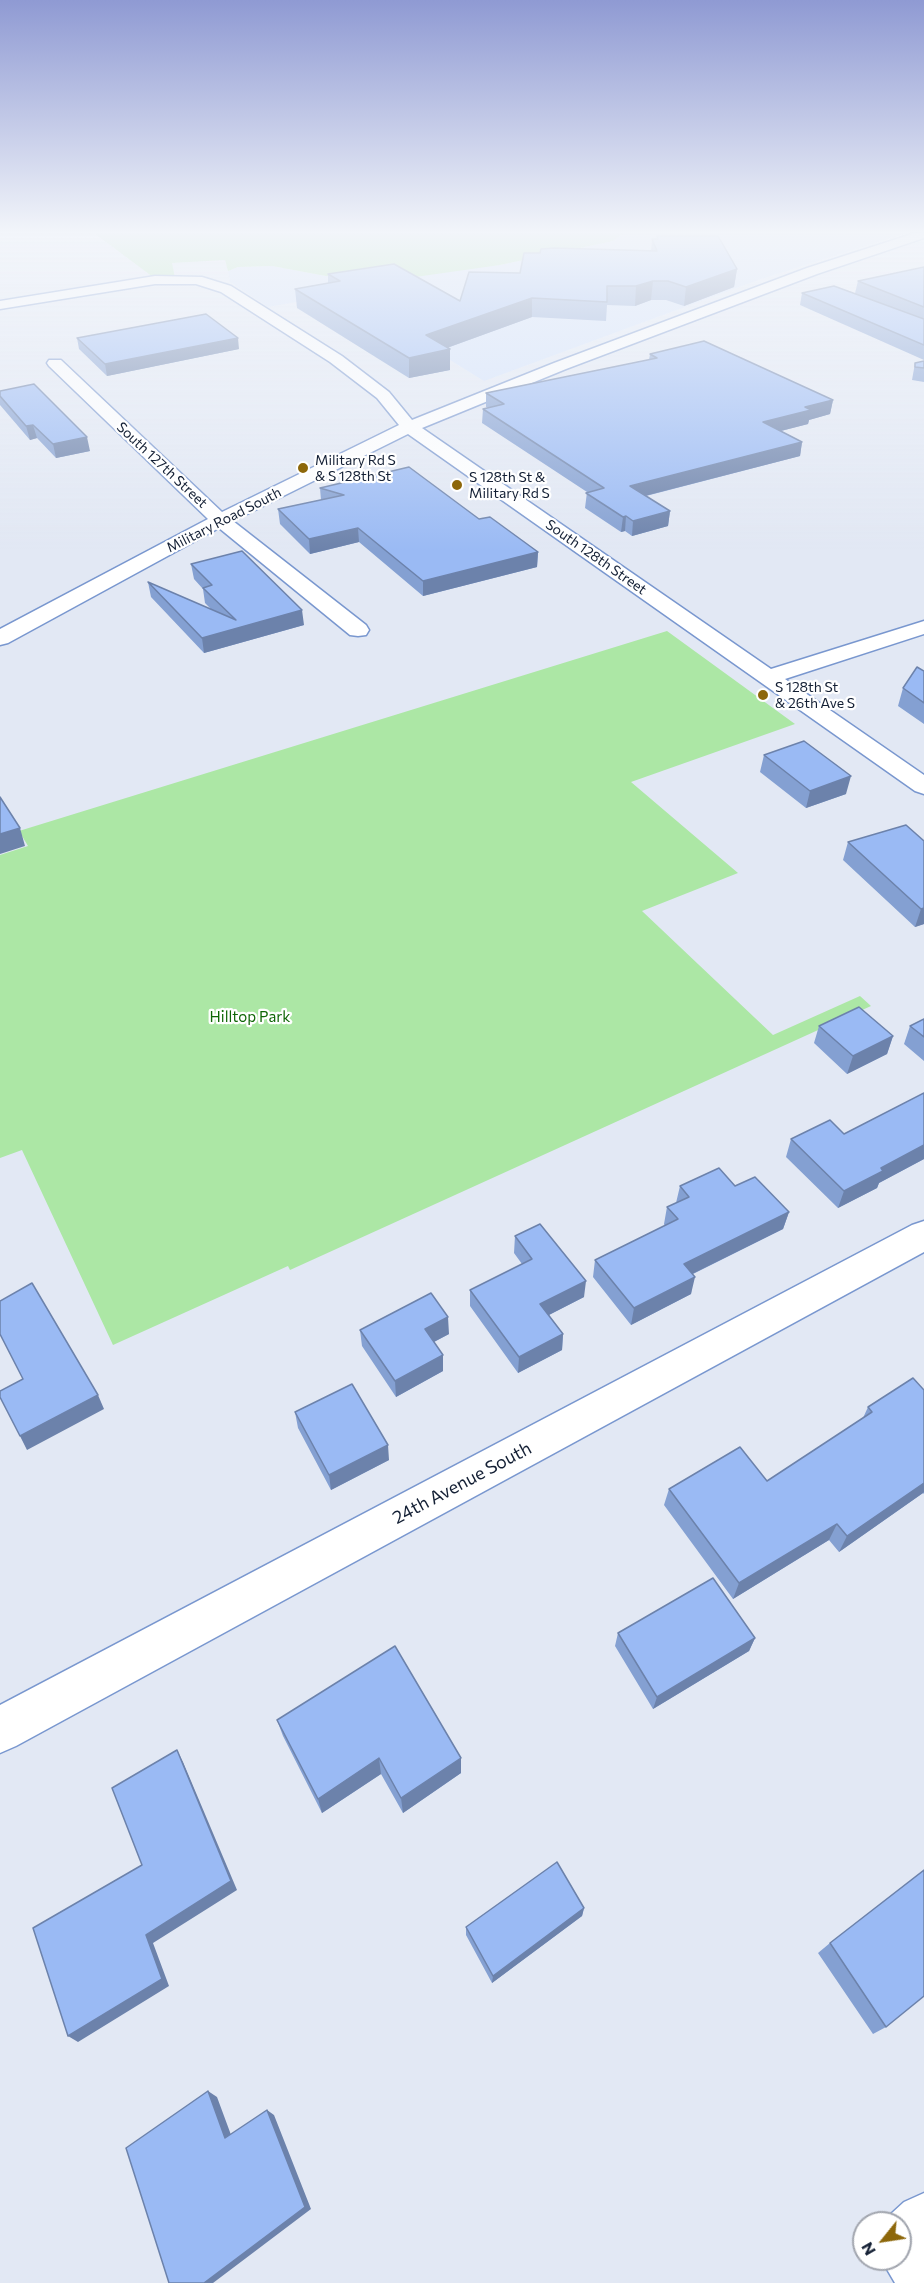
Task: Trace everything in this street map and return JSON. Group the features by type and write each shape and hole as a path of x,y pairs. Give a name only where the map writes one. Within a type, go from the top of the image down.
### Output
{"street":[{"name":"South 128th Street","path":"305,340 383,394 409,427 924,786"},
{"name":"Military Road South","path":"0,638 220,520 409,427 632,340"},
{"name":"South 127th Street","path":"55,363 220,520 358,630"},
{"path":"768,677 924,627"},
{"name":"24th Avenue South","path":"0,1730 924,1235"}],"shaded area":[{"path":"417,340 596,340 484,381"}],"green space":[{"name":"Hilltop Park","path":"667,631 795,724 631,782 738,873 642,911 773,1035 860,996 871,1006 290,1270 288,1266 113,1345 22,1150 0,1158 0,855 28,846 19,831"}],"building":[{"path":"79,340 230,340 105,364"},
{"path":"379,340 434,340 450,349 409,358"},
{"path":"911,340 924,340 924,345"},
{"path":"704,341 833,400 805,407 811,410 763,422 802,442 630,486 670,511 633,521 626,516 623,517 586,493 604,488 483,409 504,404 486,393 657,358 650,354"},
{"path":"924,361 924,368 915,367 915,363"},
{"path":"34,384 87,437 53,444 33,425 26,426 0,396 0,391"},
{"path":"409,467 479,519 490,517 538,552 423,581 358,528 309,539 278,509 344,495 320,488"},
{"path":"242,551 302,610 202,638 148,582 236,620 203,588 212,585 191,564"},
{"path":"917,667 924,671 924,703 903,688"},
{"path":"804,741 851,776 810,791 764,755"},
{"path":"0,797 20,828 0,834"},
{"path":"906,825 924,841 924,908 921,909 848,842"},
{"path":"859,1007 893,1036 853,1056 819,1026"},
{"path":"924,1019 924,1037 910,1026"},
{"path":"924,1093 924,1145 881,1168 883,1171 844,1191 791,1139 830,1120 844,1134"},
{"path":"719,1168 735,1186 755,1177 789,1212 684,1264 695,1277 634,1308 595,1260 678,1219 667,1207 689,1197 680,1186"},
{"path":"540,1224 586,1281 540,1304 563,1334 519,1357 470,1290 532,1259 515,1236"},
{"path":"32,1283 98,1395 20,1436 0,1397 0,1391 23,1379 0,1334 0,1301"},
{"path":"431,1293 448,1317 425,1329 443,1355 395,1381 360,1330"},
{"path":"913,1378 924,1390 924,1483 847,1536 837,1524 739,1583 669,1489 740,1447 767,1481 872,1412 868,1407"},
{"path":"352,1384 388,1445 329,1475 295,1412"},
{"path":"713,1578 755,1638 657,1697 618,1633"},
{"path":"395,1646 461,1758 401,1798 379,1758 318,1799 277,1720"},
{"path":"177,1750 231,1881 146,1935 162,1979 68,2036 33,1928 142,1865 112,1788"},
{"path":"557,1862 584,1908 493,1976 466,1927"},
{"path":"924,1870 924,1996 886,2027 830,1943"},
{"path":"208,2091 225,2138 267,2110 305,2207 204,2283 169,2283 126,2148"}],"place":[{"name":"Military Rd S & S 128th St","path":"303,468"},
{"name":"S 128th St & Military Rd S","path":"457,485"},
{"name":"S 128th St & 26th Ave S","path":"763,695"}]}
